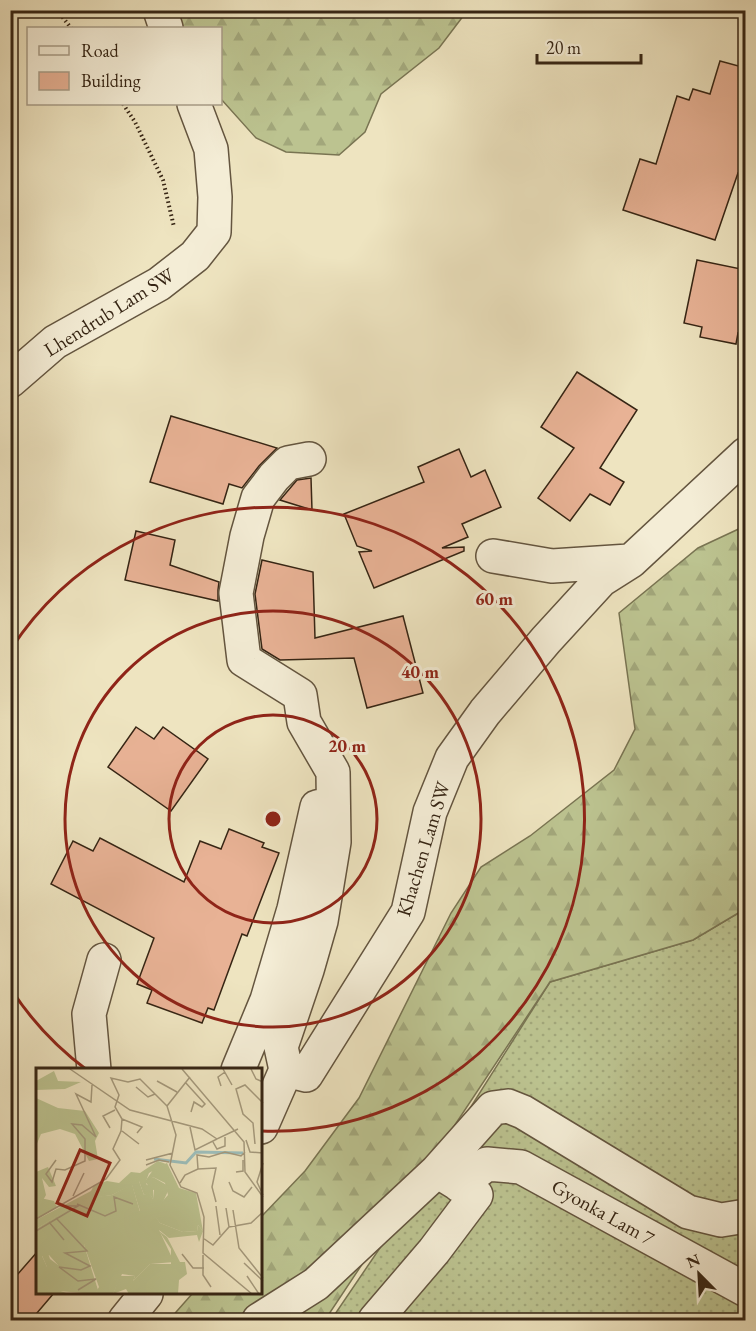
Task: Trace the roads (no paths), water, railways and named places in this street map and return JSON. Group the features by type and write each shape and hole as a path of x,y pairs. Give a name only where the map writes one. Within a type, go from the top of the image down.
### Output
{"street":[{"path":"160,10 166,27"},
{"name":"Lhendrub Lam SW","path":"10,381 55,342 159,284 195,256 214,232 215,196 211,149 194,105"},
{"name":"Khachen Lam SW","path":"286,1070 306,1075 408,912 430,812 452,758 485,712 601,580 631,561 746,454"},
{"path":"262,1125 286,1070 281,1047 321,921 334,842 333,772 304,722 300,695 244,660 236,593 247,536 258,498 288,463 309,459"},
{"path":"493,556 552,566 631,561"},
{"path":"239,1068 267,1000 294,909 317,807 333,803"},
{"path":"94,1068 89,1014 104,960"},
{"path":"259,1320 316,1284 448,1178 493,1108 508,1106 523,1112 688,1212 721,1220 746,1216"},
{"name":"Gyonka Lam 7","path":"448,1178 487,1164 521,1167 746,1290"},
{"path":"375,1320 434,1251 476,1195 448,1178"},
{"path":"124,1320 144,1295"}]}
